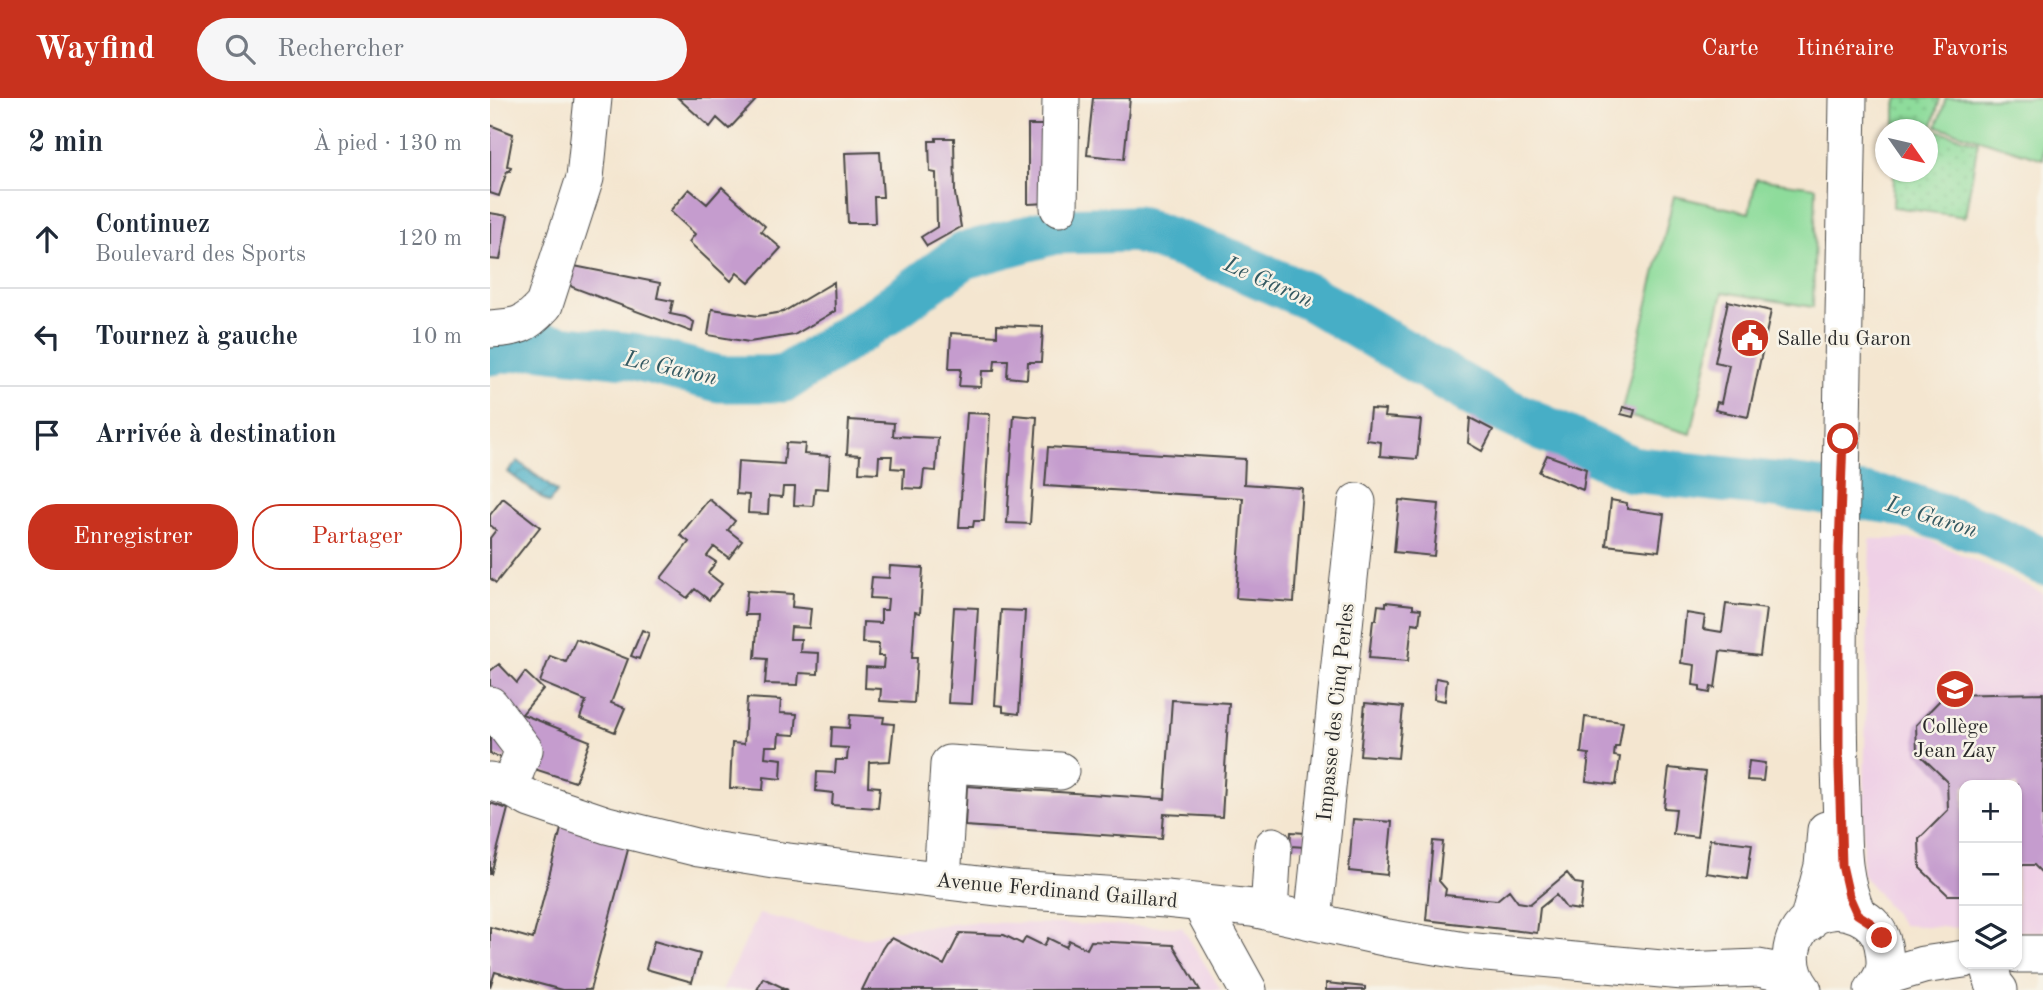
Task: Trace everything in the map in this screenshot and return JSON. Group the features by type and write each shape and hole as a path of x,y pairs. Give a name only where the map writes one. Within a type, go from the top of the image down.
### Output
{"street":[{"path":"490,329 516,327 532,318 544,304 585,178 593,98"},
{"path":"1059,208 1061,98"},
{"path":"1848,98 1839,548 1842,865 1849,896 1869,926 1886,961 1878,984"},
{"name":"Impasse des Cinq Perles","path":"1313,921 1357,502"},
{"path":"490,705 524,750 500,784"},
{"path":"942,881 949,764 1060,771"},
{"path":"1799,985 1791,970 1791,951 1803,927 1823,866 1827,823 1839,767"},
{"name":"Avenue Ferdinand Gaillard","path":"500,784 530,799 607,825 699,848 781,861 1013,889 1200,903 1269,912 1388,938 1465,951 1683,971 1759,968 1780,972 1799,985"},
{"path":"1269,912 1273,846"},
{"path":"1200,903 1248,990"},
{"name":"Avenue Ferdinand Gaillard","path":"1632,966 1681,959 1741,956 1771,946 1803,927 1817,915 1839,910 1869,926 1959,950"},
{"path":"2022,954 2043,954"},
{"path":"1878,984 1923,965 1959,960"},
{"path":"1990,969 1994,984 1999,990"}],"shaded area":[{"name":"Collège Jean Zay","path":"1870,539 1928,539 2043,593 2043,932 2022,931 2022,780 1959,780 1959,928 1903,925 1862,874"},
{"path":"759,914 864,938 899,929 972,922 1182,927 1221,990 722,990"}],"green space":[{"path":"1898,98 1940,98 1935,119 1895,119"},
{"path":"1946,98 2043,98 2043,159 1938,126"},
{"path":"1938,131 1978,142 1965,217 1893,207 1894,182 1938,182"},
{"path":"1756,179 1816,187 1813,307 1723,292 1691,434 1621,414 1674,196 1749,213"}],"water":[{"path":"518,461 557,492 549,503 508,472"}],"building":[{"path":"678,98 758,98 729,129 717,118 710,127"},
{"path":"1093,98 1130,98 1124,159 1087,155"},
{"path":"490,125 513,134 507,166 511,167 510,171 507,171 499,196 490,193"},
{"path":"1028,125 1051,125 1049,203 1028,204"},
{"path":"936,138 954,138 955,194 961,227 927,246 921,237 937,227 936,173 930,172 929,141 936,141"},
{"path":"880,152 883,197 874,197 875,223 848,223 845,153"},
{"path":"722,187 765,226 761,231 781,248 749,283 737,273 731,281 689,242 695,234 670,211 689,189 707,204"},
{"path":"490,213 508,216 500,260 490,259"},
{"path":"564,264 660,283 657,298 673,301 670,314 694,322 692,332 572,287 561,275"},
{"path":"834,282 835,311 794,335 749,342 708,335 712,309 758,316 783,312"},
{"name":"Salle du Garon","path":"1728,301 1771,311 1748,417 1715,410 1717,402 1721,403 1729,365 1715,362"},
{"path":"997,325 1043,327 1041,362 1028,362 1027,379 1007,377 1008,360 995,360 994,371 982,371 981,387 959,386 961,369 949,369 951,333 997,336"},
{"path":"1623,407 1635,410 1633,417 1621,414"},
{"path":"1370,409 1385,410 1384,417 1421,420 1417,459 1380,456 1381,442 1367,440"},
{"path":"967,413 990,414 984,521 974,521 973,527 959,527"},
{"path":"1014,415 1037,417 1030,524 1007,523"},
{"path":"1470,418 1493,430 1482,451 1468,443"},
{"path":"849,420 894,423 893,436 938,438 936,471 924,470 922,489 903,488 904,469 891,468 892,456 879,456 878,473 859,472 860,455 847,454"},
{"path":"786,443 805,444 804,454 830,456 828,489 815,488 813,506 794,505 795,487 783,487 782,497 769,496 768,514 748,513 749,495 736,494 738,461 784,464"},
{"path":"1048,447 1245,459 1244,484 1302,488 1294,602 1236,598 1243,498 1045,486"},
{"path":"1547,455 1586,469 1583,490 1539,472"},
{"path":"503,498 540,527 496,583 490,578 490,538 496,530 490,525 490,515"},
{"path":"709,499 735,521 728,530 742,541 729,558 714,547 707,556 716,562 708,573 722,584 709,600 695,589 687,598 661,578 689,542 680,535"},
{"path":"1399,500 1439,504 1434,556 1394,552"},
{"path":"1611,500 1627,503 1627,509 1664,514 1659,551 1606,545"},
{"path":"890,566 923,568 920,613 915,612 912,658 917,658 914,703 880,701 881,689 865,688 866,667 883,668 884,656 878,656 879,644 862,643 863,622 881,623 881,610 887,610 888,599 870,598 872,577 889,578"},
{"path":"747,591 793,594 792,607 811,609 809,628 791,627 790,639 801,639 800,652 819,653 818,674 799,673 798,685 765,684 767,659 755,658 758,615 745,615"},
{"path":"1386,602 1413,605 1413,608 1421,609 1419,624 1412,623 1408,661 1369,658 1373,620 1376,620 1378,605 1386,606"},
{"path":"1726,604 1766,609 1760,656 1720,651 1715,688 1711,687 1710,693 1700,691 1700,686 1693,685 1695,665 1681,663 1686,613 1705,616 1703,629 1722,632"},
{"path":"954,607 978,608 972,704 948,703"},
{"path":"1001,610 1025,611 1019,714 1003,712 1003,706 995,705"},
{"path":"642,630 649,633 639,659 631,656"},
{"path":"576,639 628,659 611,703 625,708 615,732 580,718 586,701 540,682 550,656 566,662"},
{"path":"499,664 517,683 525,672 543,689 522,714 590,741 575,782 528,767 490,695 490,671"},
{"path":"1436,678 1447,680 1445,701 1434,699"},
{"path":"2043,693 2043,874 2034,865 2022,865 2022,780 1959,780 1959,895 1948,895 1920,868 1919,839 1948,810 1947,781 1917,752 1916,725 1945,695"},
{"path":"747,698 781,700 780,713 797,714 795,735 779,734 778,746 766,746 765,757 782,759 781,779 764,777 763,790 730,788 732,743 744,744"},
{"path":"1172,700 1229,703 1222,817 1164,814 1162,839 965,826 967,786 1165,799"},
{"path":"1365,703 1403,707 1398,758 1360,755"},
{"path":"850,715 884,717 883,723 894,724 890,761 869,762 868,786 880,787 878,808 832,805 833,793 816,791 817,772 835,773 836,760 847,760 848,748 831,747 832,727 849,728"},
{"path":"1585,717 1623,722 1619,747 1615,747 1614,756 1620,757 1616,785 1586,781 1589,754 1581,753"},
{"path":"490,718 507,759 490,754"},
{"path":"1749,761 1765,763 1763,781 1747,780"},
{"path":"1669,768 1705,772 1697,837 1673,834 1676,809 1664,808"},
{"path":"490,803 508,809 491,874 490,874"},
{"path":"1353,819 1392,822 1387,875 1349,871"},
{"path":"562,825 629,846 590,990 562,990 495,972 490,987 490,927 533,939"},
{"path":"1291,832 1306,833 1305,847 1290,846"},
{"path":"1710,839 1752,844 1747,879 1706,873"},
{"path":"1433,841 1443,842 1439,881 1446,889 1445,895 1497,900 1509,890 1518,902 1530,904 1567,873 1575,883 1583,884 1580,910 1566,908 1556,895 1540,908 1537,933 1426,920"},
{"path":"960,933 1004,935 1022,944 1026,937 1044,946 1048,938 1066,947 1069,940 1087,949 1091,941 1173,945 1200,990 862,990 882,949 892,938 944,965"},
{"path":"654,941 700,954 692,982 646,969"},
{"path":"763,978 788,990 757,990"},
{"path":"1326,983 1365,987 1365,990 1326,990"}],"waterway":[{"name":"Le Garon","path":"490,352 534,345 633,356 719,379 784,379 881,316 963,256 1054,231 1136,229 1232,263 1311,298 1491,404 1631,469 1894,501 1989,534 2043,562"}],"place":[{"name":"Salle du Garon","path":"1750,338"},
{"name":"Collège Jean Zay","path":"1955,689"}],"route":[{"path":"1843,439 1839,548 1842,865 1849,896 1857,914 1871,923 1882,938"}]}
